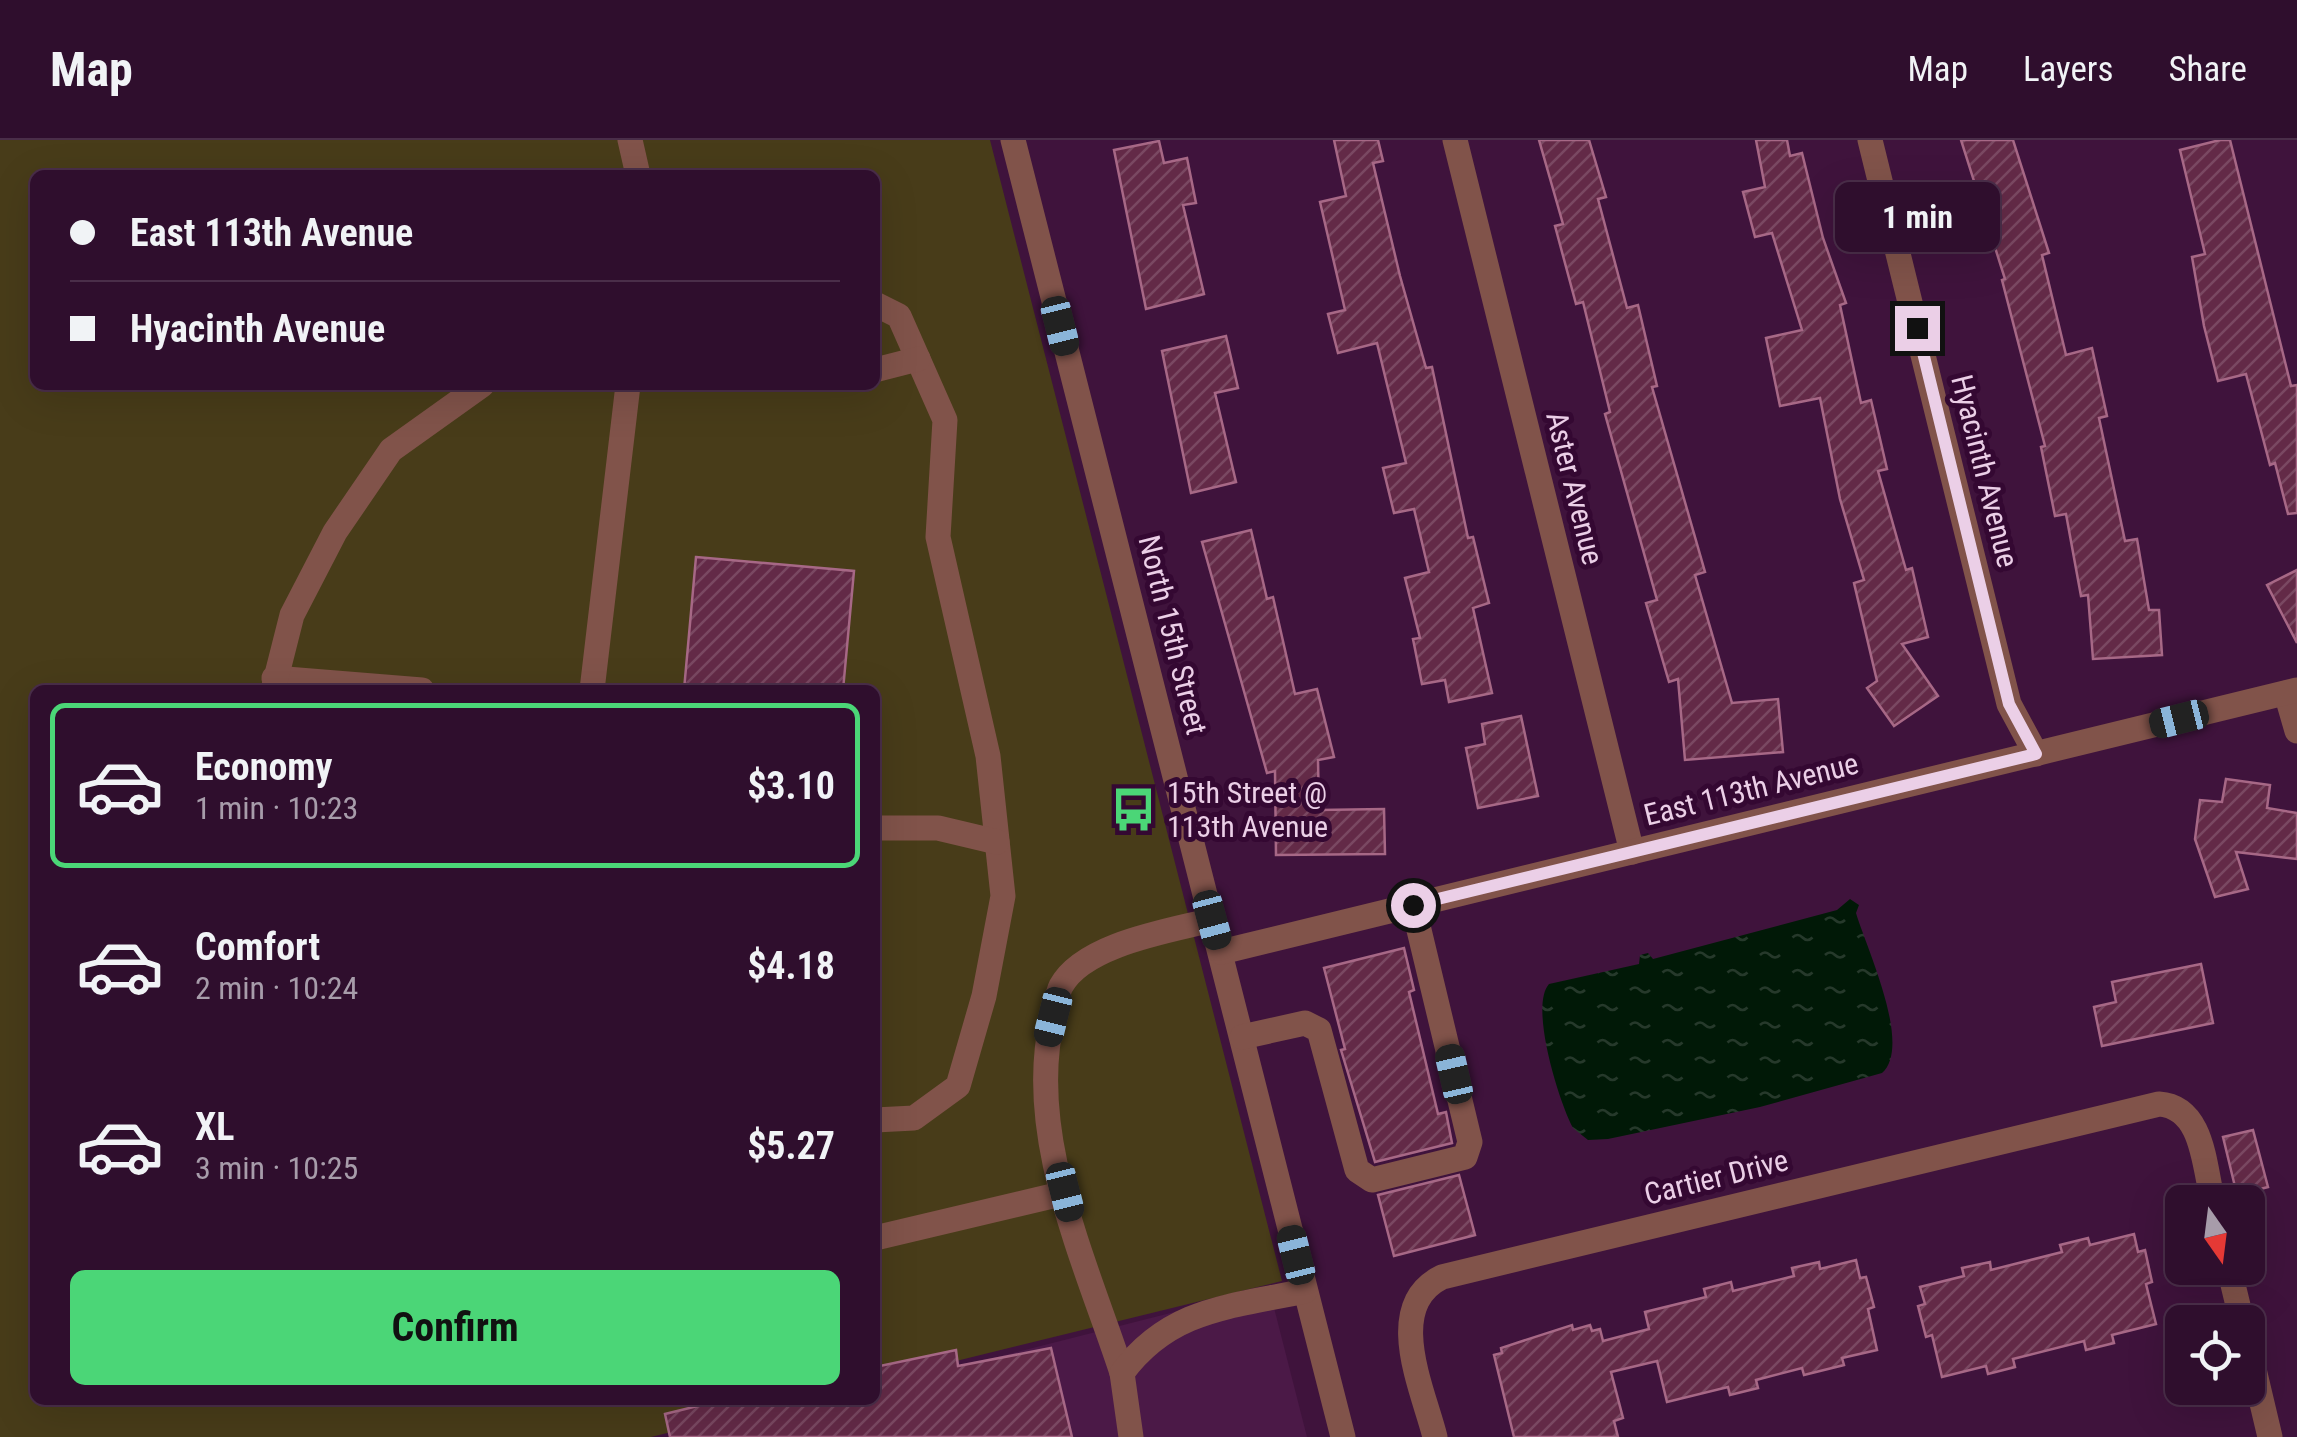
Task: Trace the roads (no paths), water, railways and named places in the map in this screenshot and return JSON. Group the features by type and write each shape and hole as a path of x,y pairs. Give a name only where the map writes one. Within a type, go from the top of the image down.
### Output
{"street":[{"path":"630,140 637,170"},
{"name":"North 15th Street","path":"1013,140 1342,1437"},
{"name":"Aster Avenue","path":"1455,140 1632,852"},
{"name":"Hyacinth Avenue","path":"1870,140 2009,704 2036,754"},
{"path":"880,307 898,316 944,420 938,537 988,756 1003,896 984,996 958,1086 914,1118 880,1120"},
{"path":"880,369 918,360"},
{"path":"301,685 274,684 292,614 335,532 391,450 475,390"},
{"path":"593,685 627,390"},
{"path":"2292,692 2297,731"},
{"name":"East 113th Avenue","path":"1220,952 2292,692"},
{"path":"880,828 938,828 998,842"},
{"path":"1242,1037 1306,1022 1319,1030 1357,1170 1372,1180 1465,1157 1470,1142 1413,905"},
{"path":"1130,1437 1122,1373 1052,1139 1045,1048 1061,985 1101,952 1212,920"},
{"name":"Cartier Drive","path":"1435,1437 1409,1328 1415,1302 1442,1277 2148,1105 2178,1107 2194,1128 2209,1185"},
{"path":"880,1237 1065,1192"},
{"path":"1122,1373 1140,1348 1188,1316 1305,1291"},
{"path":"2262,1405 2270,1437"}],"water":[{"path":"1850,899 1859,905 1856,913 1890,1019 1890,1060 1882,1073 1760,1107 1608,1139 1588,1140 1573,1128 1554,1077 1544,1032 1542,1012 1549,984 1639,964 1640,955 1648,953 1653,959 1837,910"}],"place":[{"name":"15th Street @ 113th Avenue","path":"1134,809"}]}
